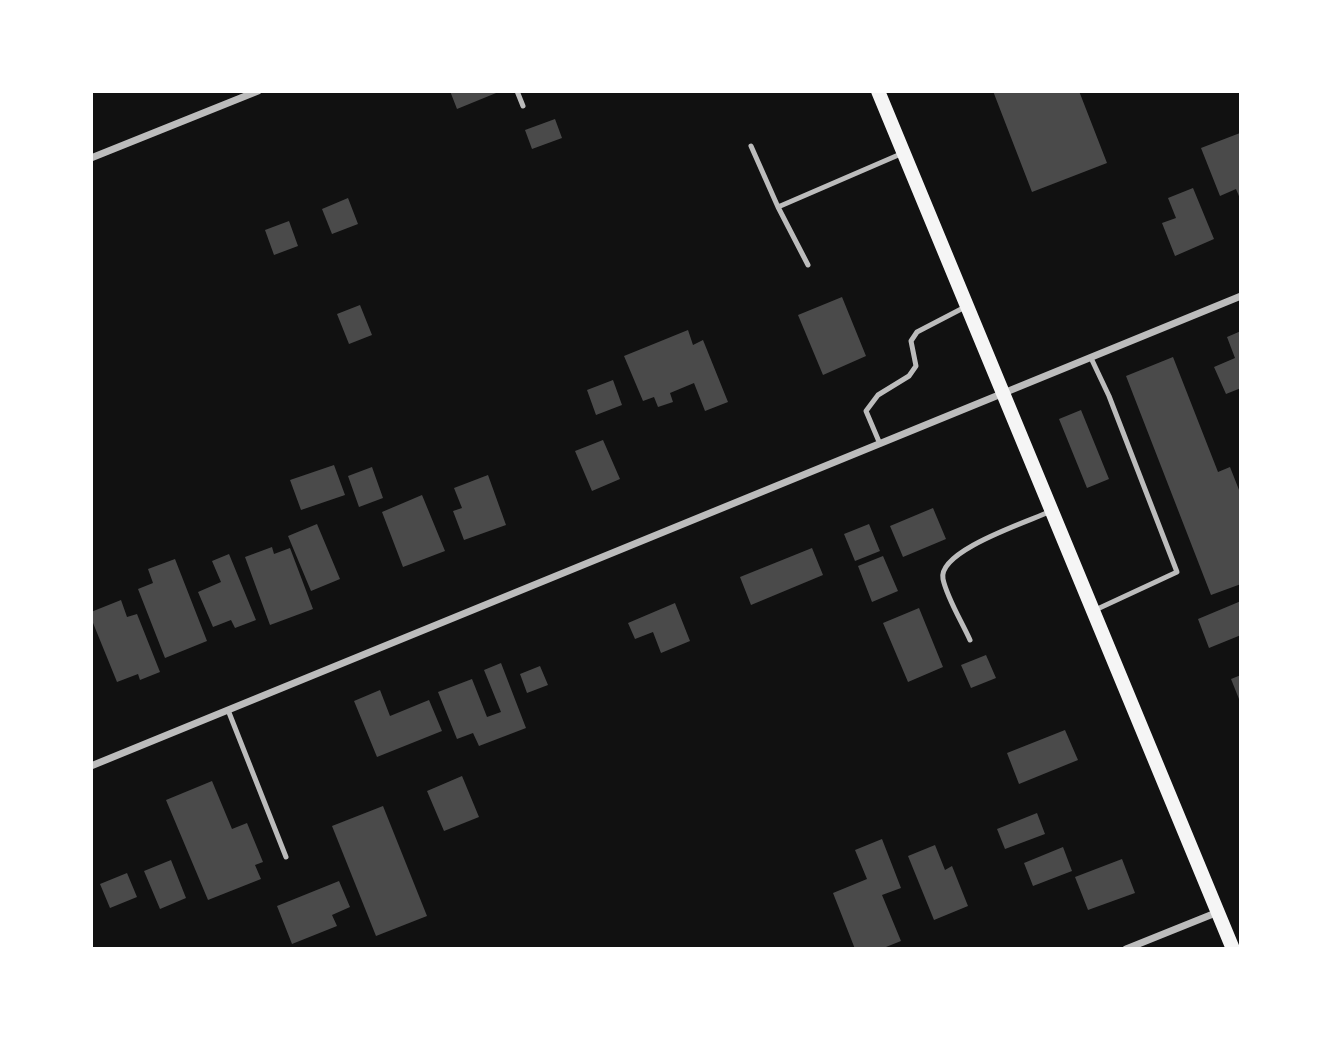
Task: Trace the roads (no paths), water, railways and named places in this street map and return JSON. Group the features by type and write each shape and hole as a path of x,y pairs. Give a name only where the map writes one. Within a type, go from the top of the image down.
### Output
{"main road":[{"path":"878,91 1233,949"}],"street":[{"path":"91,158 258,91"},
{"path":"91,766 1241,296"},
{"path":"1126,949 1218,912"}],"lane":[{"path":"517,91 523,106"},
{"path":"751,146 808,265"},
{"path":"778,207 903,153"},
{"path":"880,444 866,411 877,394 909,376 916,366 911,341 918,332 967,306"},
{"path":"1091,358 1109,396 1177,572 1094,611"},
{"path":"970,640 942,577 946,565 953,556 971,546 1052,511"},
{"path":"228,710 286,857"}]}
